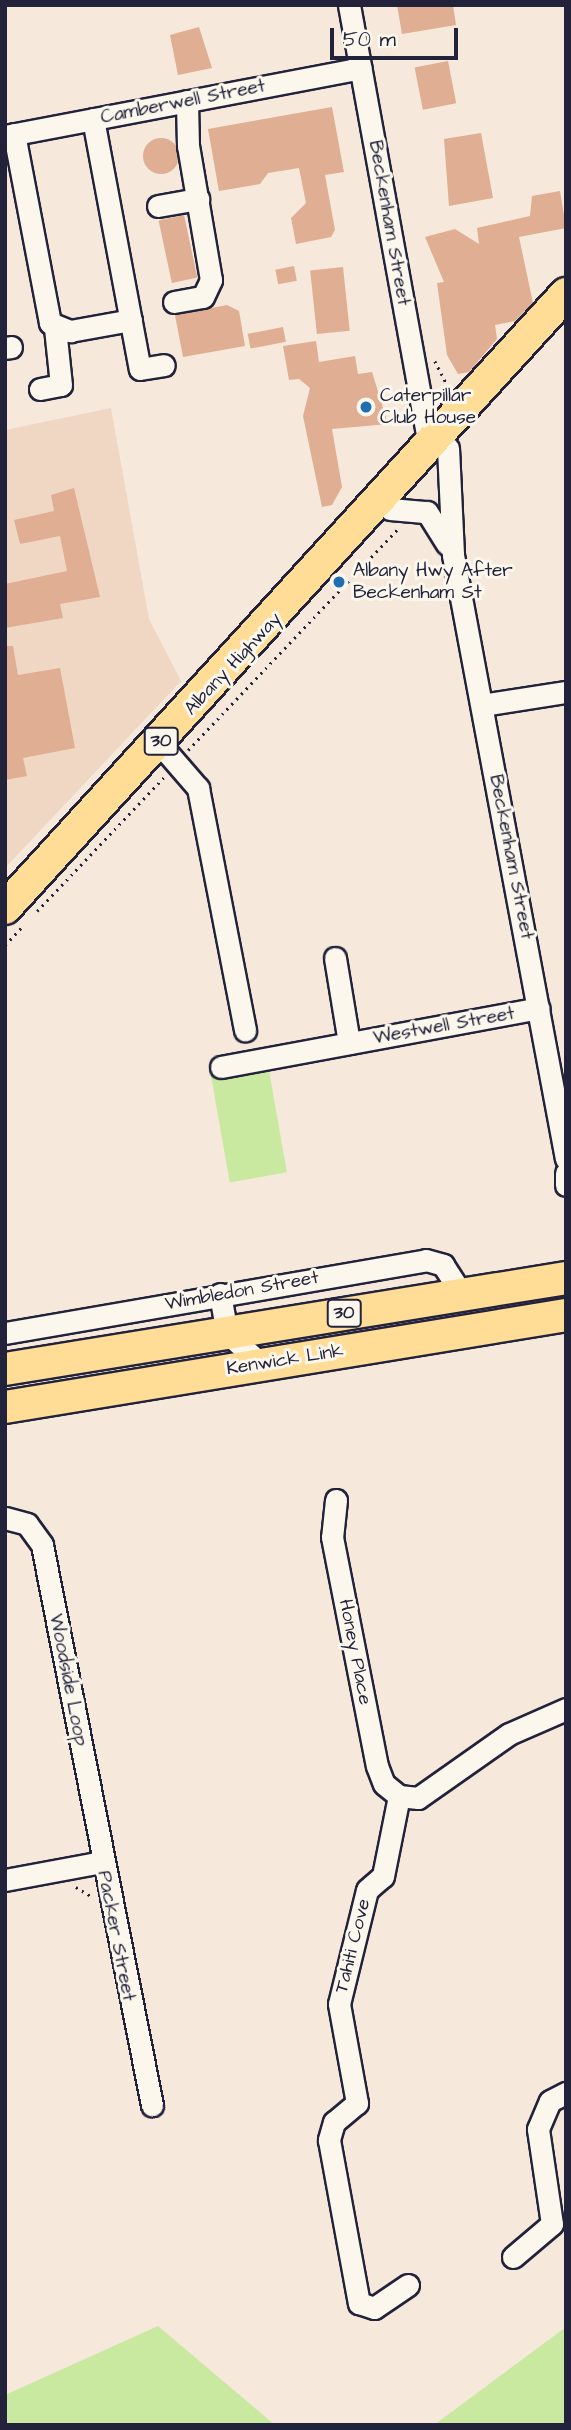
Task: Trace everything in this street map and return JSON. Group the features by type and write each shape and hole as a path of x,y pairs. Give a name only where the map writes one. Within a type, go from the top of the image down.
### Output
{"highway":[{"name":"Albany Highway","path":"316,573 397,518 438,444 566,294"},
{"name":"Albany Highway","path":"5,908 169,752 316,573 342,532 566,321"},
{"path":"555,1280 566,1258"},
{"name":"Kenwick Link","path":"5,1369 555,1280"},
{"name":"Kenwick Link","path":"5,1407 260,1363 566,1315"}],"street":[{"name":"Beckenham Street","path":"349,5 438,444 453,555 540,1008 566,1159"},
{"name":"Camberwell Street","path":"10,135 361,68"},
{"path":"174,302 210,289 187,102"},
{"path":"93,119 140,369 164,365"},
{"path":"10,135 55,328 61,385 40,389"},
{"path":"158,206 198,199"},
{"path":"55,328 131,320"},
{"name":"Beckenham Street","path":"397,518 433,516 453,555"},
{"path":"482,705 566,692"},
{"path":"169,752 198,788 245,1030"},
{"name":"Westwell Street","path":"335,958 348,1043"},
{"name":"Westwell Street","path":"221,1067 540,1008"},
{"path":"566,1173 566,1185"},
{"name":"Wimbledon Street","path":"5,1333 426,1260 443,1265 462,1294"},
{"path":"220,1294 227,1333 260,1363"},
{"name":"Honey Place","path":"336,1500 332,1537 377,1766 384,1784 399,1796"},
{"name":"Woodside Loop","path":"5,1518 27,1524 42,1545 102,1862"},
{"path":"399,1796 418,1798 509,1734 566,1709"},
{"name":"Tahiti Cove","path":"399,1796 383,1876 367,1889 339,2004 357,2103 334,2122 329,2140 355,2295 374,2308 408,2285"},
{"name":"Packer Street","path":"5,1880 102,1862 152,2105"},
{"path":"513,2257 552,2224 538,2129 550,2101 566,2093"}],"path":[{"path":"5,945 169,752 397,518"}],"shaded area":[{"path":"111,408 149,619 181,681 5,868 5,430"}],"green space":[{"path":"268,1065 287,1172 230,1182 211,1075"},
{"path":"158,2326 275,2425 5,2425 5,2395"},
{"path":"566,2327 566,2425 434,2425"}],"building":[{"path":"397,5 453,5 456,25 402,34"},
{"path":"199,27 212,68 178,75 170,35"},
{"path":"448,61 456,103 423,110 415,67"},
{"path":"332,107 344,172 325,175 335,230 331,237 296,244 291,218 306,203 299,168 268,173 260,184 219,191 208,129"},
{"path":"481,133 493,198 449,206 444,139"},
{"path":"161,138 174,143 179,156 174,169 161,174 148,169 143,156 148,143"},
{"path":"560,191 566,228 519,237 533,303 515,321 495,325 497,339 469,372 458,374 447,355 437,283 444,282 425,237 455,229 479,244 477,228 530,216 532,196"},
{"path":"184,215 197,278 172,283 159,220"},
{"path":"294,266 297,281 278,284 275,270"},
{"path":"343,267 350,331 317,334 310,270"},
{"path":"227,305 239,311 245,346 183,357 175,315"},
{"path":"283,327 286,342 251,349 248,334"},
{"path":"316,341 319,362 355,356 358,374 372,372 388,424 332,429 342,487 332,505 322,507 303,416 310,388 299,379 289,380 283,346"},
{"path":"74,488 100,597 60,604 63,618 5,628 5,584 67,571 60,536 20,544 14,520 54,511 51,495"},
{"path":"5,646 13,646 18,675 60,668 75,748 23,758 27,776 5,780"}],"place":[{"name":"Caterpillar Club House","path":"366,407"},
{"name":"Albany Hwy After Beckenham St","path":"339,582"}]}
